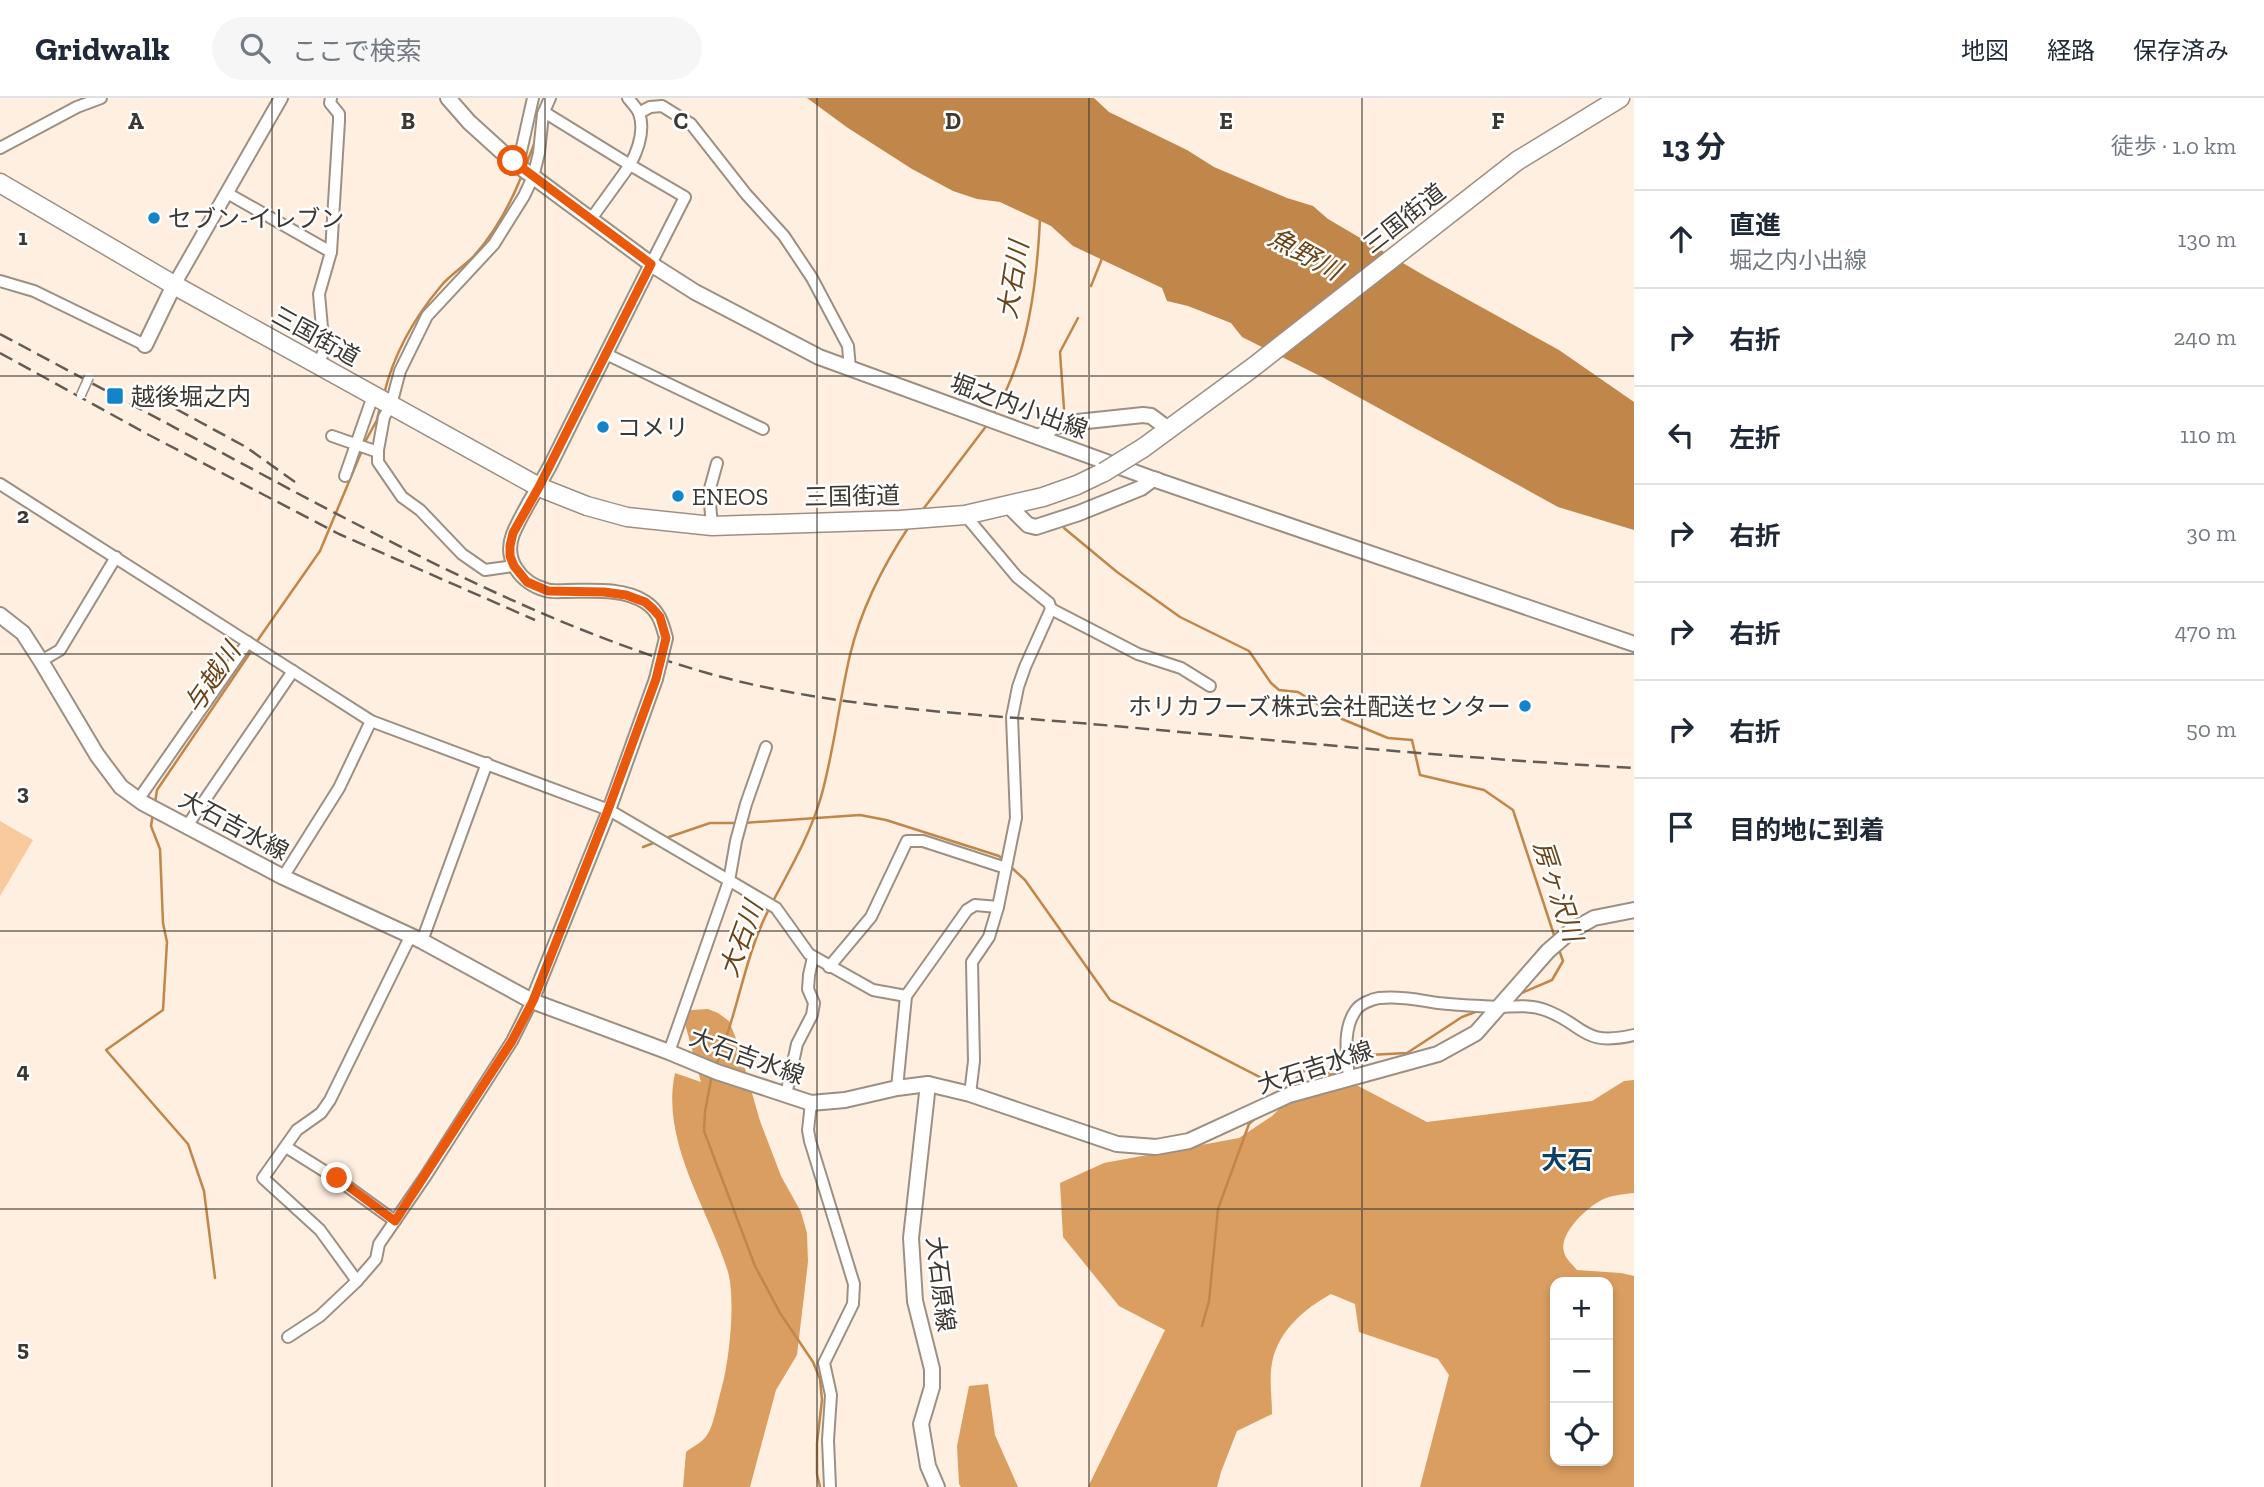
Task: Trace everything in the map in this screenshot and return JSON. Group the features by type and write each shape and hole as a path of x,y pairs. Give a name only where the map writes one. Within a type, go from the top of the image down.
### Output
{"highway":[{"name":"三国街道","path":"0,183 318,366 539,487 587,506 627,517 712,526 900,520 965,515 1009,506 1066,489 1104,472 1143,448 1252,368 1532,151 1618,99"}],"main road":[{"name":"堀之内小出線","path":"448,98 468,121 525,170 651,264 695,292 819,356 1153,479 1634,644"},
{"path":"145,345 174,285"},
{"path":"1039,437 1053,427 1068,423 1143,415 1151,416 1167,428"},
{"path":"1009,506 1028,525 1036,527 1141,488 1153,479"},
{"name":"大石吉水線","path":"0,615 23,633 97,755 121,787 138,800 283,877 416,938 533,1001 713,1071 811,1103 845,1100 928,1084 970,1094 1117,1144 1156,1147 1189,1141 1289,1095 1438,1054 1476,1033 1548,951 1571,931 1594,918 1634,910"},
{"name":"大石原線","path":"928,1084 911,1238 915,1301 932,1369 932,1387 921,1424 928,1466 937,1487"}],"street":[{"path":"0,148 77,107 101,98"},
{"path":"318,366 324,350 319,295 331,252 340,121 339,114 330,103 331,98"},
{"path":"345,476 391,405 400,372 427,316 494,244 524,196 533,98"},
{"path":"525,170 539,153 544,112 550,98"},
{"path":"592,219 630,165 638,149 639,113 628,98"},
{"path":"174,285 280,99"},
{"path":"639,113 650,107 662,106 691,124 746,194 784,236 812,278 848,346 850,369"},
{"path":"288,1336 320,1316 358,1281 376,1259 379,1244 512,1041 533,1001 608,810 656,679 666,638 660,617 645,602 626,595 604,592 548,591 527,582 514,566 510,556 513,533 539,487 685,197 544,112"},
{"path":"227,193 331,252"},
{"path":"0,281 34,291 145,345"},
{"path":"606,354 763,429"},
{"path":"81,395 89,377"},
{"path":"365,448 373,396"},
{"path":"332,436 365,448 402,497 419,510 463,554 485,570 514,566"},
{"path":"712,526 709,492 717,463"},
{"path":"0,484 371,721 608,810 776,908 809,954 829,967 873,990 906,996"},
{"path":"965,515 1017,577 1049,603 1051,609 1025,667 1012,717 1016,818 989,937 972,962 974,1061 970,1094"},
{"path":"41,660 60,650 116,557"},
{"path":"1051,609 1138,654 1181,668 1210,686"},
{"path":"138,800 248,642"},
{"path":"187,827 293,671"},
{"path":"283,877 339,788 371,721"},
{"path":"669,1052 729,881 739,828 766,747"},
{"path":"358,1281 320,1230 263,1178 298,1130 321,1113 330,1100 416,938 487,763"},
{"path":"829,967 871,917 907,841 923,841 1006,869"},
{"path":"897,1088 906,996 967,909 975,905 998,906"},
{"path":"786,1095 797,1044 812,1015 814,1003 808,982 813,957"},
{"path":"1349,1078 1345,1046 1349,1026 1355,1011 1376,998 1499,1007 1521,1005 1544,1009 1597,1039 1618,1039 1634,1035"},
{"path":"811,1103 808,1129 810,1141 854,1284 853,1304 824,1363 831,1395 828,1440 830,1487"},
{"path":"286,1147 337,1178 395,1221"}],"shaded area":[{"path":"0,821 33,840 0,896"},
{"path":"708,1009 729,1021 760,1121 781,1176 801,1212 807,1233 808,1262 797,1355 776,1390 750,1487 683,1487 686,1452 705,1438 715,1416 726,1367 731,1316 728,1272 680,1150 672,1099 675,1073 701,1082 682,1013"},
{"path":"1322,1067 1427,1122 1592,1101 1624,1081 1634,1080 1634,1193 1606,1198 1592,1206 1570,1228 1563,1244 1566,1257 1577,1270 1634,1276 1634,1487 1420,1487 1449,1375 1438,1359 1359,1332 1355,1304 1331,1294 1302,1314 1280,1341 1271,1369 1272,1414 1237,1431 1217,1487 1088,1487 1165,1330 1119,1306 1063,1237 1060,1183 1104,1163 1239,1138 1272,1116"},
{"path":"988,1384 995,1435 1018,1487 961,1487 959,1484 957,1446 969,1386"}],"water":[{"name":"魚野川","path":"807,98 1094,98 1109,112 1187,150 1214,167 1313,206 1328,219 1425,276 1559,350 1634,402 1634,530 1558,507 1322,377 1242,337 1231,323 1167,301 1162,288 1073,246 1051,226 1000,202 977,199 953,191 912,169"}],"waterway":[{"name":"与越川","path":"526,165 536,139"},
{"name":"与越川","path":"384,394 393,364 414,323 441,286 473,257 488,238 507,208 522,175"},
{"name":"大石川","path":"993,414 1015,370 1022,345 1033,294 1040,219"},
{"name":"房ヶ沢川","path":"1091,286 1103,256"},
{"name":"房ヶ沢川","path":"1064,409 1060,352 1078,318"},
{"name":"与越川","path":"365,442 377,420 380,407"},
{"name":"大石川","path":"921,512 987,425"},
{"name":"与越川","path":"255,644 320,551 363,448"},
{"name":"大石川","path":"772,903 793,865 821,797 850,655 860,621 882,571 910,525"},
{"name":"房ヶ沢川","path":"1064,528 1117,572 1180,617 1249,651 1279,690 1298,692 1342,719 1388,738 1412,740 1420,775 1484,790 1513,810 1555,938"},
{"name":"与越川","path":"155,803 157,790 252,650"},
{"name":"与越川","path":"153,813 151,826 160,849 163,923 167,942 163,1010 106,1050 188,1144 204,1191 215,1278"},
{"path":"743,823 860,815 886,820 999,856 1005,861"},
{"path":"666,838 710,823 737,823"},
{"path":"643,847 656,842"},
{"path":"1010,866 1025,880 1110,1000 1285,1090"},
{"name":"大石川","path":"716,1065 753,946 769,909"},
{"name":"房ヶ沢川","path":"1517,995 1552,980 1563,961 1558,947"},
{"name":"房ヶ沢川","path":"1350,1056 1407,1053 1462,1017 1478,1011"},
{"name":"房ヶ沢川","path":"1286,1089 1317,1058 1343,1056"},
{"name":"大石川","path":"712,1074 704,1131 755,1266 780,1313 813,1362 820,1379 822,1400 817,1443 817,1474 820,1487"},
{"name":"房ヶ沢川","path":"1202,1326 1209,1301 1218,1209 1249,1124 1258,1116"}],"railway":[{"path":"0,334 297,493 498,594 601,637 707,673 801,694 898,708 1430,754 1634,768"},
{"path":"0,353 149,435 339,534 535,620"},
{"path":"176,409 246,447 295,482"}],"place":[{"name":"セブン-イレブン","path":"154,218"},
{"name":"越後堀之内","path":"115,396"},
{"name":"コメリ","path":"603,427"},
{"name":"ENEOS","path":"678,496"},
{"name":"ホリカフーズ株式会社配送センター","path":"1525,706"}],"district":[{"name":"大石","path":"1567,1160"}],"route":[{"path":"337,1178 395,1221 512,1041 533,1001 608,810 656,679 666,638 660,617 645,602 626,595 604,592 548,591 527,582 514,566 510,556 513,533 539,487 651,264 513,161"}]}
